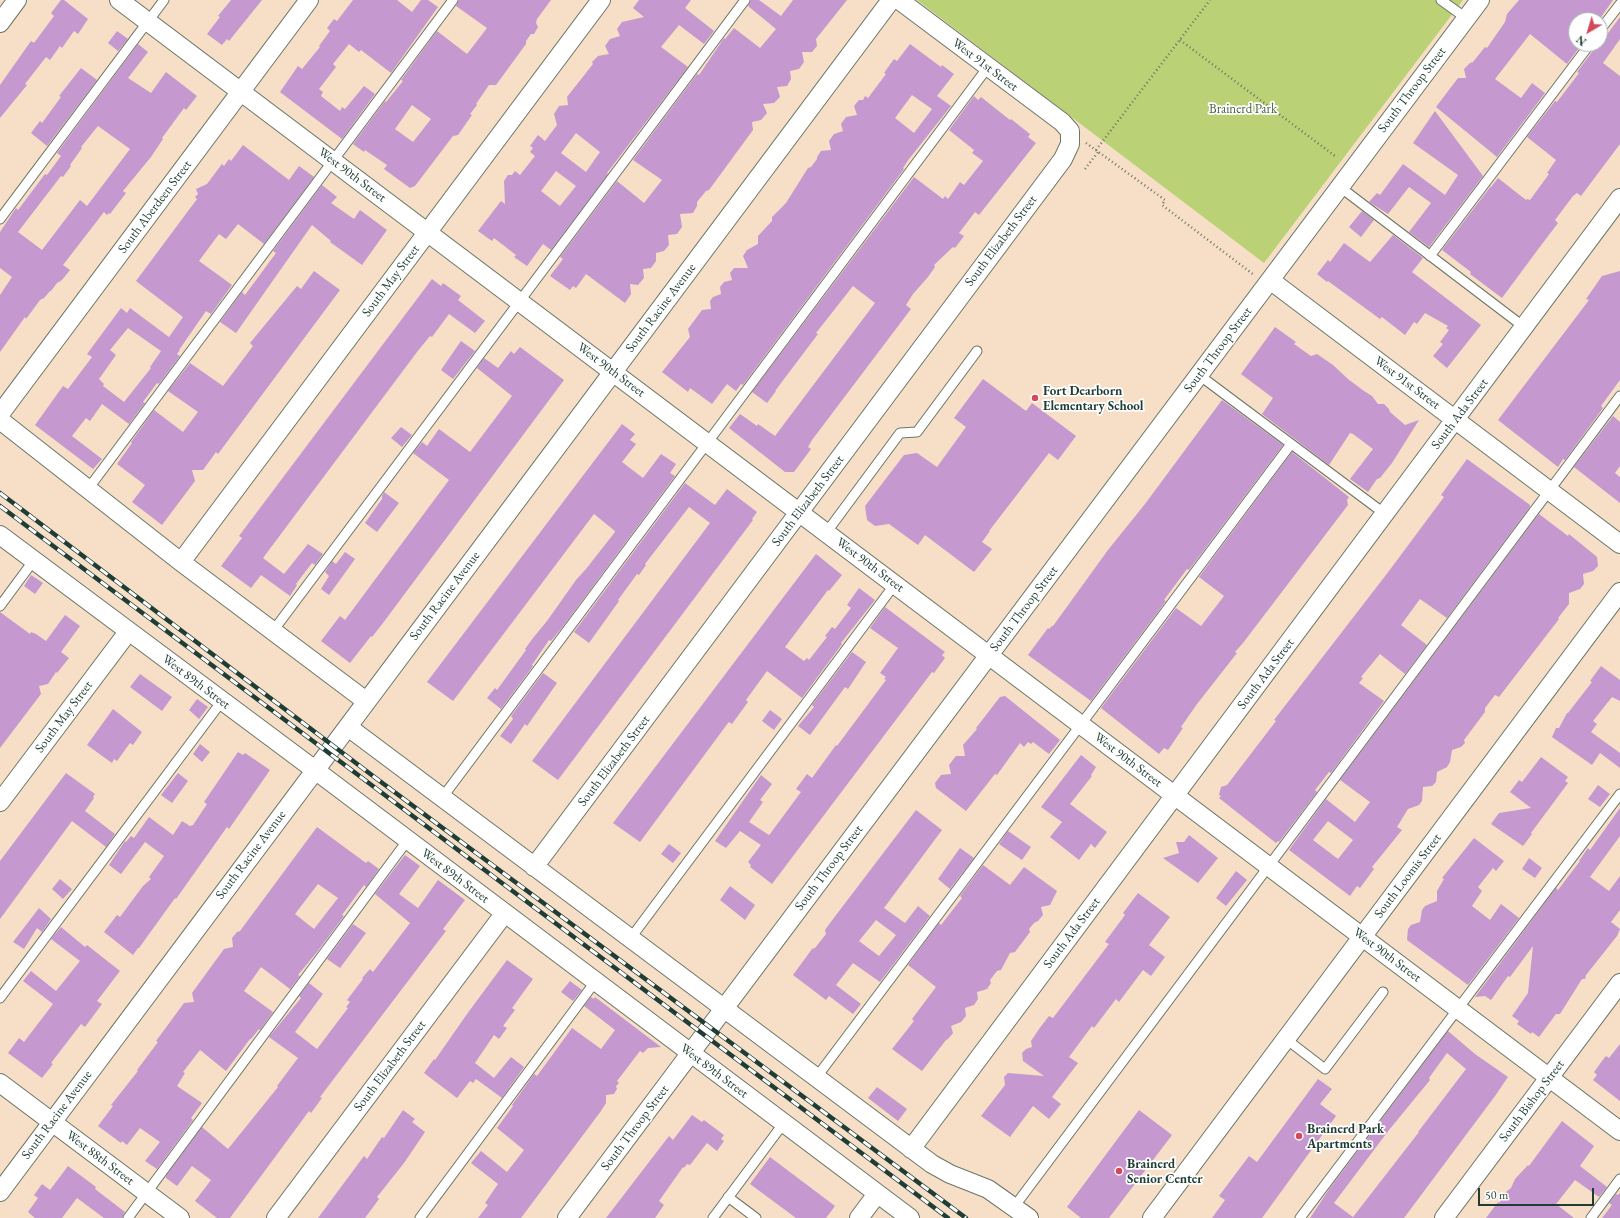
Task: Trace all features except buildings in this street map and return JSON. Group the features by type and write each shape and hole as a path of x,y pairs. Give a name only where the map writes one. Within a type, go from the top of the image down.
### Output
{"street":[{"path":"0,23 17,0"},
{"name":"West 90th Street","path":"120,0 1620,1131"},
{"name":"South Aberdeen Street","path":"0,414 309,0"},
{"name":"South May Street","path":"181,562 602,0"},
{"name":"South Racine Avenue","path":"0,1192 891,0"},
{"name":"West 91st Street","path":"899,0 1062,122 1070,131"},
{"name":"South Throop Street","path":"567,1218 1480,0"},
{"name":"South Elizabeth Street","path":"534,867 800,513 1063,159 1070,144 1070,131"},
{"name":"South Ada Street","path":"911,1149 1620,198"},
{"name":"West 91st Street","path":"1270,280 1620,544"},
{"path":"0,420 181,562 366,701"},
{"name":"West 89th Street","path":"0,535 910,1218"},
{"name":"South Loomis Street","path":"1152,1218 1620,592"},
{"name":"South May Street","path":"0,802 128,632"},
{"path":"348,727 911,1149 932,1164 950,1174 988,1189 1028,1218"},
{"name":"South Elizabeth Street","path":"276,1218 504,914"},
{"name":"South Bishop Street","path":"1444,1218 1620,983"},
{"name":"West 88th Street","path":"0,1083 180,1218"},
{"path":"859,1218 877,1194"}],"lane":[{"path":"0,219 164,0"},
{"path":"88,489 453,0"},
{"path":"273,631 744,0"},
{"path":"1441,0 1466,18"},
{"path":"1608,20 1620,4"},
{"path":"1430,256 1584,52"},
{"path":"442,798 988,67"},
{"path":"1340,187 1524,327"},
{"path":"826,533 900,433 917,432 977,352"},
{"path":"1199,375 1385,514"},
{"path":"1014,1207 1620,396"},
{"path":"816,1078 1291,444"},
{"path":"0,606 34,560"},
{"path":"630,939 895,584"},
{"path":"0,998 222,701"},
{"path":"1300,1218 1620,794"},
{"path":"128,1218 407,841"},
{"path":"420,1218 595,982"},
{"path":"1286,1039 1325,1069 1382,992"},
{"path":"713,1218 784,1124"},
{"path":"1591,1218 1620,1179"},
{"path":"728,1197 756,1218"}],"path":[{"path":"1086,169 1097,151 1210,0"},
{"path":"1180,40 1335,156"},
{"path":"1070,131 1165,200 1162,205 1249,271"}],"green space":[{"name":"Brainerd Park","path":"917,0 1463,0 1264,263"}],"railway":[{"path":"0,493 373,776 966,1218"},
{"path":"0,506 948,1218"}],"place":[{"name":"Fort Dearborn Elementary School","path":"1035,398"},
{"name":"Brainerd Park Apartments","path":"1299,1136"},
{"name":"Brainerd Senior Center","path":"1119,1171"}]}
